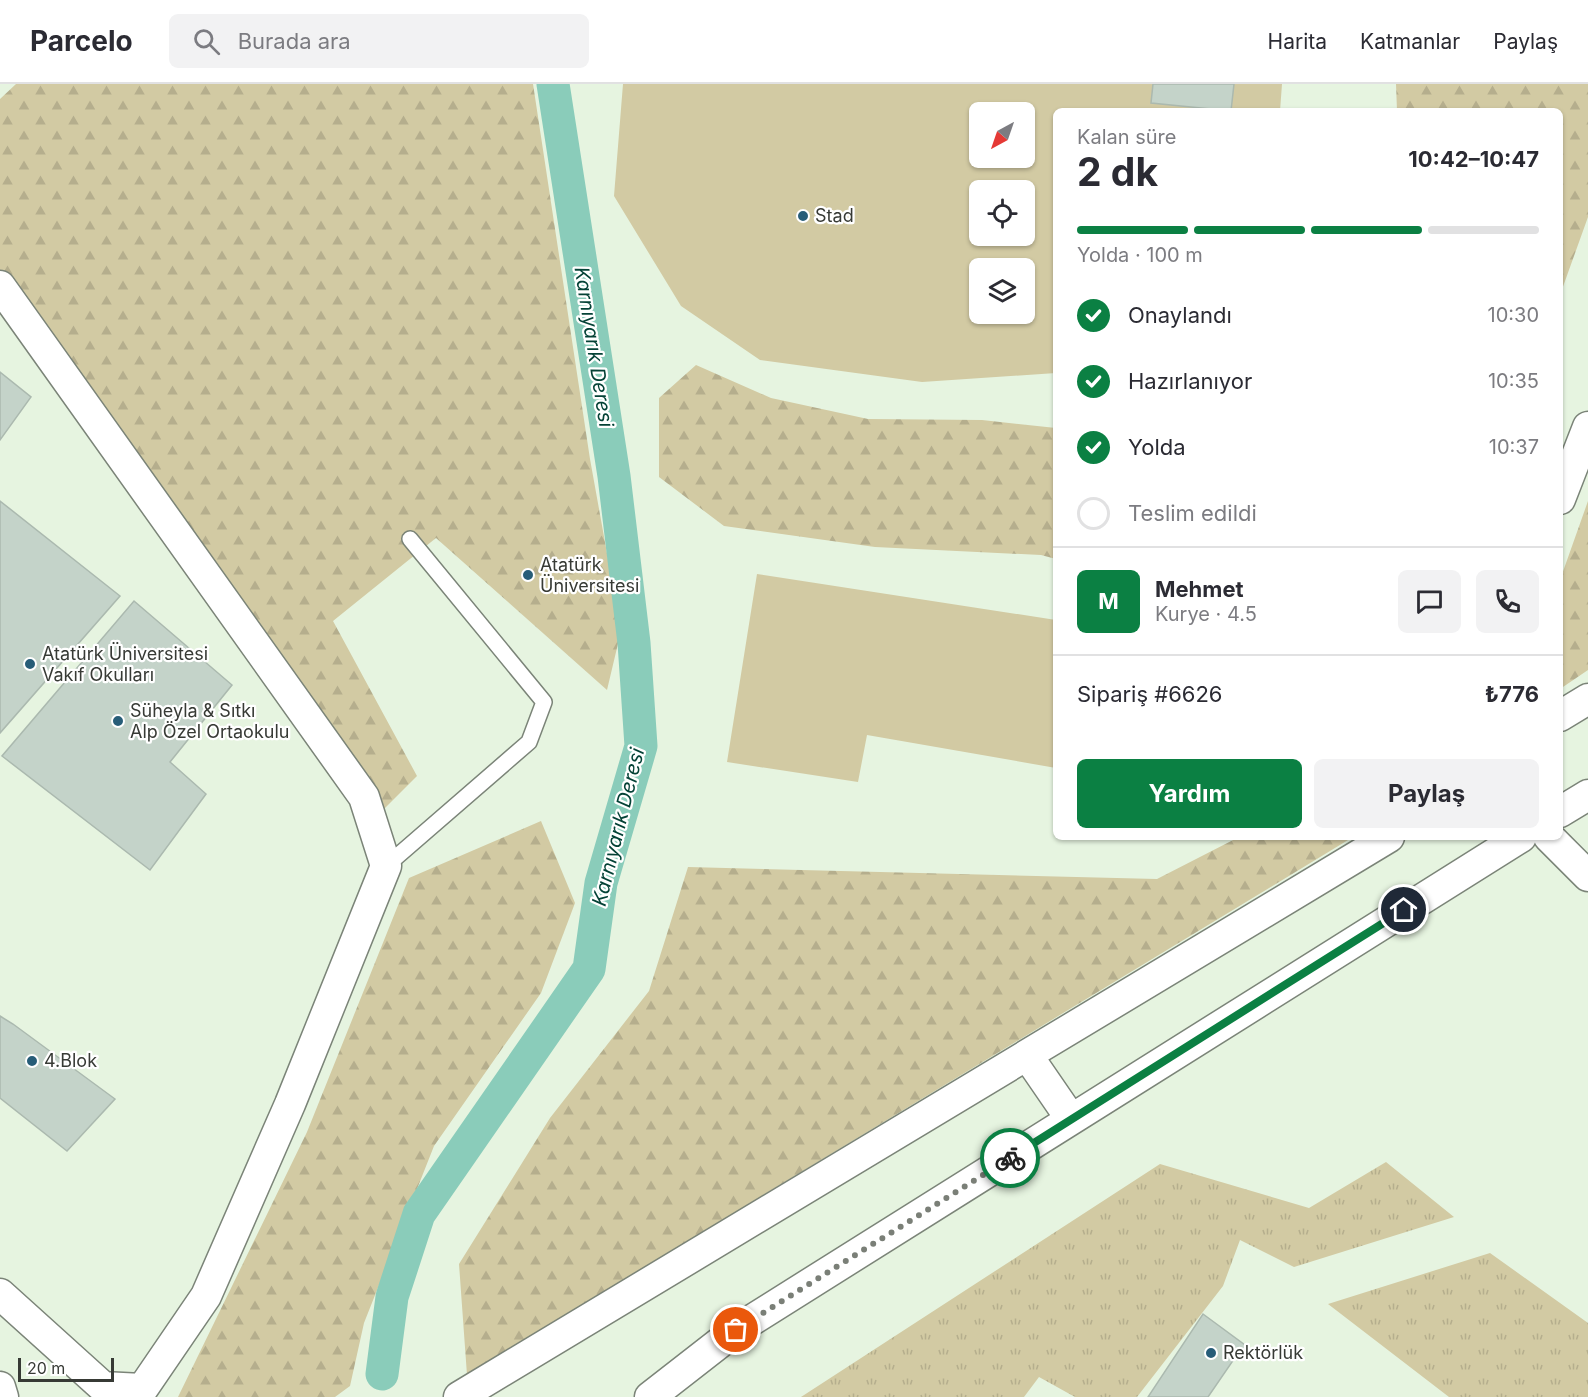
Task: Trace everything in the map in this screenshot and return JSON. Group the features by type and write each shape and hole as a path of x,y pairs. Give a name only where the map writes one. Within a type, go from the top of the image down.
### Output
{"street":[{"path":"0,286 364,797 386,866 290,1104 206,1296 139,1393 103,1387 0,1294"},
{"path":"1563,491 1588,427"},
{"path":"1563,714 1588,699"},
{"path":"1563,810 1588,795"},
{"path":"459,1397 1384,840"},
{"path":"650,1397 736,1330 1516,840"},
{"path":"1552,840 1588,876"},
{"path":"1028,1055 1071,1119"},
{"path":"0,1387 3,1397"}],"lane":[{"path":"386,866 529,742 544,702 410,539"}],"shaded area":[{"name":"Atatürk Üniversitesi","path":"0,84 1588,84 1588,1397 0,1397"}],"green space":[{"path":"16,84 533,84 590,459 621,631 607,690 436,538 333,621 417,776 384,809 0,277 0,99"},
{"name":"Stad","path":"623,84 1282,84 1280,108 1053,108 1053,373 922,382 760,360 681,306 614,196"},
{"path":"1396,84 1588,84 1588,217 1563,287 1563,108 1397,108"},
{"path":"696,365 771,398 868,419 982,420 1053,428 1053,558 1041,555 875,547 724,526 659,477 659,398"},
{"path":"1588,501 1588,670 1563,687 1563,572"},
{"path":"757,574 1053,620 1053,767 867,735 858,782 727,762"},
{"path":"541,821 575,903 541,993 434,1146 364,1323 350,1386 335,1397 178,1397 307,1132 409,878"},
{"path":"1233,840 1348,840 467,1375 459,1264 550,1118 649,991 688,867 1157,879"},
{"path":"1386,1162 1454,1217 1294,1267 1240,1240 1223,1286 1137,1397 1075,1397 1039,1377 1024,1397 801,1397 1160,1164 1309,1208"},
{"path":"1490,1253 1588,1323 1588,1397 1449,1397 1328,1304"}],"building":[{"path":"1153,84 1234,84 1231,108 1201,108 1151,103"},
{"path":"0,372 31,397 0,440"},
{"name":"Atatürk Üniversitesi Vakıf Okulları","path":"0,501 120,596 0,733"},
{"name":"Süheyla & Sıtkı Alp Özel Ortaokulu","path":"134,601 232,685 170,762 206,794 150,870 2,756"},
{"name":"4.Blok","path":"0,1016 115,1099 67,1151 0,1098"},
{"name":"Rektörlük","path":"1203,1314 1249,1348 1240,1360 1234,1359 1208,1397 1148,1397"}],"waterway":[{"name":"Karnıyarık Deresi","path":"382,1374 392,1297 419,1214 589,969 601,883 641,746 634,643 614,476 553,84"}],"way so far":[{"path":"736,1330 1010,1158"}],"place":[{"name":"Stad","path":"803,216"},
{"name":"Atatürk Üniversitesi","path":"528,575"},
{"name":"Atatürk Üniversitesi Vakıf Okulları","path":"30,664"},
{"name":"Süheyla & Sıtkı Alp Özel Ortaokulu","path":"118,721"},
{"name":"4.Blok","path":"32,1061"},
{"name":"Rektörlük","path":"1211,1353"}],"route":[{"path":"1010,1158 1404,910"}]}
